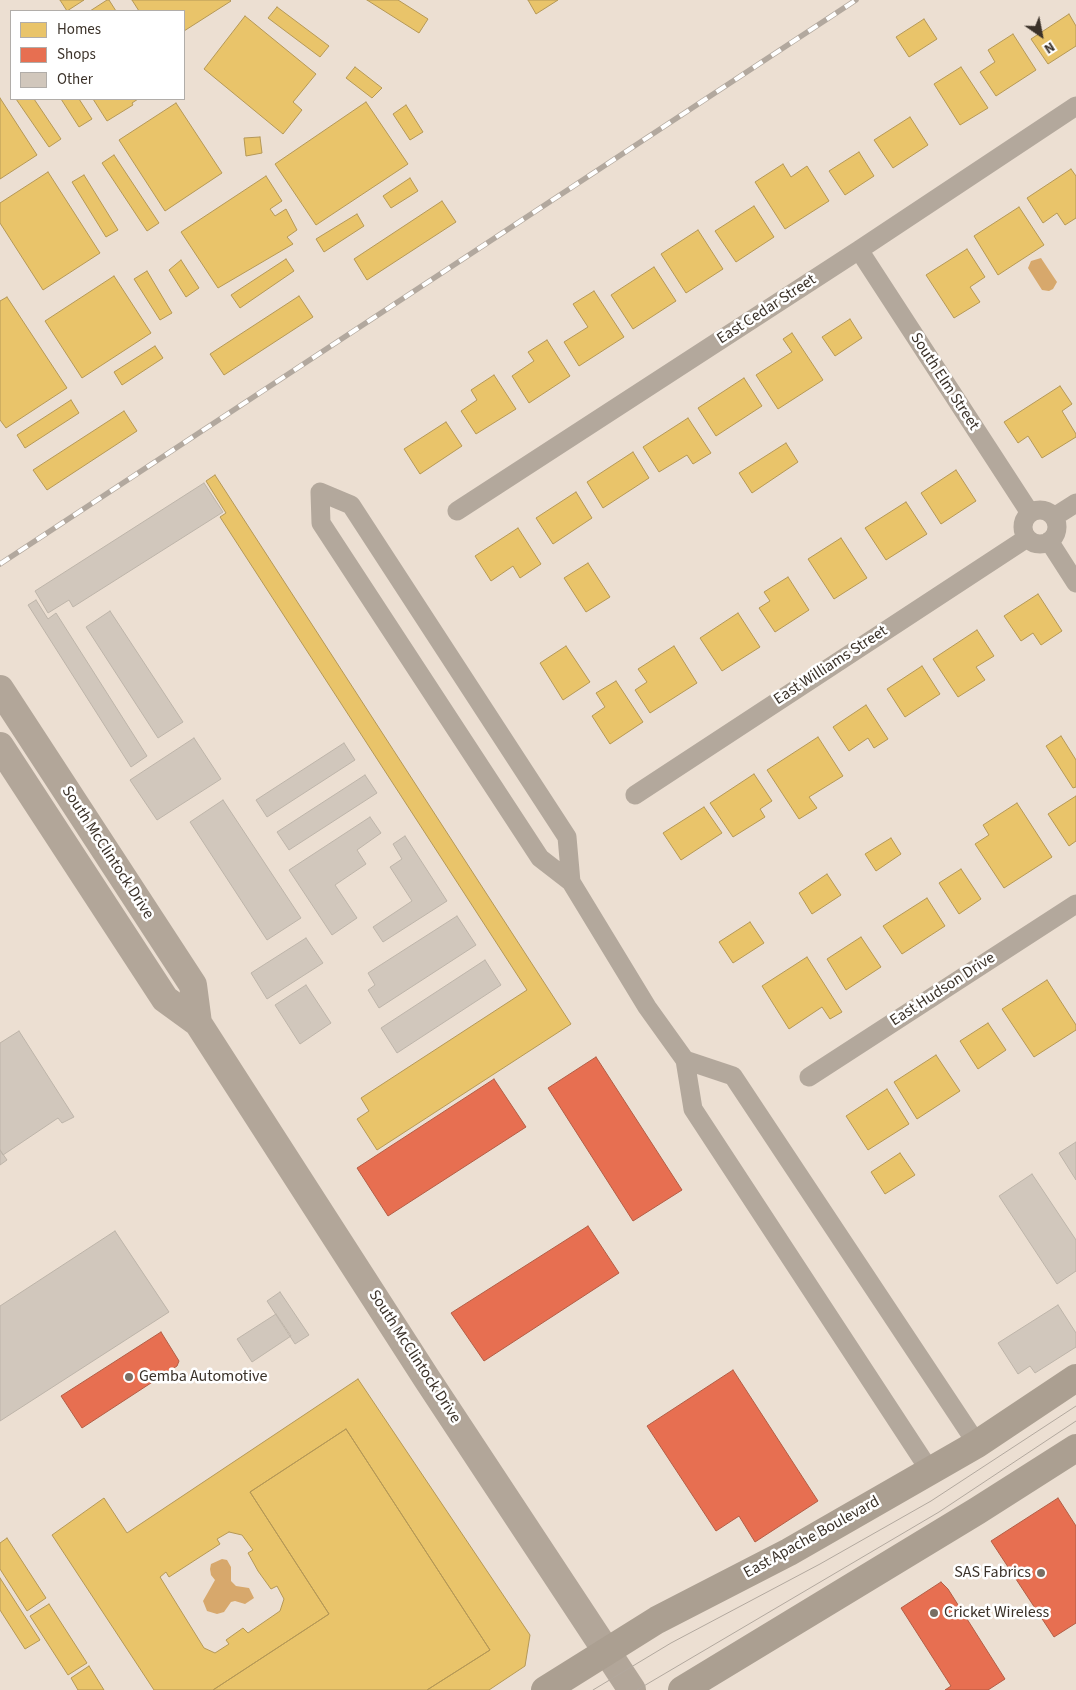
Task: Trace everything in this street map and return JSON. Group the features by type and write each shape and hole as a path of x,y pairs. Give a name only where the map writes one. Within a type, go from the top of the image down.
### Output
{"main road":[{"name":"South McClintock Drive","path":"0,689 193,984 198,1023"},
{"name":"South McClintock Drive","path":"0,746 165,1000 198,1023 427,1378 632,1690"},
{"name":"East Apache Boulevard","path":"544,1690 657,1620 789,1552 977,1444 1076,1378"},
{"path":"682,1690 977,1511 1076,1448"}],"street":[{"name":"East Cedar Street","path":"457,511 859,250 1076,106"},
{"name":"South Elm Street","path":"859,250 1030,513"},
{"path":"571,882 567,837 351,505 320,492 321,523 540,858 571,882 647,1007 685,1060 693,1109 930,1471"},
{"path":"1054,517 1076,503"},
{"path":"1041,510 1047,511 1054,517 1057,530 1049,541 1041,544 1027,538 1023,527 1030,513 1041,510"},
{"name":"East Williams Street","path":"635,795 1027,538"},
{"path":"1049,541 1076,582"},
{"name":"East Hudson Drive","path":"809,1077 1076,904"},
{"path":"685,1060 733,1076 977,1444"}],"shaded area":[{"path":"1041,258 1057,282 1053,289 1049,291 1042,290 1028,268 1031,261"},
{"path":"222,1559 227,1560 231,1567 231,1581 236,1586 249,1588 254,1598 245,1604 235,1601 231,1602 224,1612 217,1614 207,1611 203,1601 215,1580 211,1575 211,1564"}],"building: Homes":[{"path":"60,0 84,0 69,10 66,10"},
{"path":"109,0 115,10 92,10"},
{"path":"132,0 231,1 185,30 185,10 138,10"},
{"path":"367,0 398,0 428,19 419,33"},
{"path":"528,0 558,0 536,14"},
{"path":"277,7 329,46 320,57 268,18"},
{"path":"1069,14 1076,26 1076,46 1048,64 1031,39"},
{"path":"245,16 316,74 293,102 302,110 283,134 204,69"},
{"path":"924,19 937,39 909,57 896,37"},
{"path":"1013,34 1036,70 996,96 980,72 995,62 988,50"},
{"path":"355,67 382,88 372,98 346,78"},
{"path":"961,67 988,108 960,125 934,84"},
{"path":"0,98 37,155 0,179"},
{"path":"17,100 35,100 61,139 49,147"},
{"path":"62,100 80,100 92,119 79,127"},
{"path":"94,100 136,100 132,103 133,105 107,121"},
{"path":"366,102 408,164 316,225 275,164"},
{"path":"176,103 222,173 165,211 119,140"},
{"path":"406,105 423,132 410,140 393,114"},
{"path":"910,117 928,145 893,168 874,140"},
{"path":"260,137 262,153 246,156 244,138"},
{"path":"859,152 874,176 845,195 829,171"},
{"path":"114,155 159,223 147,231 102,163"},
{"path":"783,164 791,177 807,166 829,201 785,229 755,182"},
{"path":"1071,169 1076,176 1076,218 1065,225 1057,213 1043,223 1027,198"},
{"path":"48,172 100,253 43,290 0,223 0,203"},
{"path":"84,175 118,230 106,237 72,182"},
{"path":"266,176 282,201 270,209 275,216 286,209 297,230 287,237 293,244 218,288 181,232"},
{"path":"410,178 418,191 391,208 383,196"},
{"path":"442,201 456,222 367,280 354,259"},
{"path":"754,206 774,237 736,262 715,231"},
{"path":"1019,207 1044,245 998,275 974,236"},
{"path":"357,214 364,226 324,252 316,239"},
{"path":"698,230 723,269 686,293 661,254"},
{"path":"967,249 985,277 970,287 980,302 954,318 926,275"},
{"path":"286,259 294,271 240,308 231,295"},
{"path":"181,260 199,288 186,297 169,270"},
{"path":"654,267 676,301 633,329 611,295"},
{"path":"147,271 172,313 160,320 134,279"},
{"path":"114,276 151,333 82,378 45,321"},
{"path":"594,291 624,337 579,366 564,342 588,327 573,304"},
{"path":"299,296 313,317 224,375 210,354"},
{"path":"7,297 67,388 6,428 0,420 0,301"},
{"path":"850,319 862,338 835,356 822,337"},
{"path":"792,333 823,380 778,409 756,375 792,352 783,339"},
{"path":"547,340 570,376 529,403 512,376 534,361 528,352"},
{"path":"155,346 163,358 122,385 114,372"},
{"path":"494,375 516,409 476,434 461,411 477,400 471,390"},
{"path":"744,378 762,406 716,436 698,408"},
{"path":"1060,386 1072,404 1062,411 1076,437 1042,458 1028,436 1018,443 1004,422"},
{"path":"71,400 79,413 25,448 17,435"},
{"path":"124,411 137,431 47,490 33,470"},
{"path":"688,418 711,453 693,464 687,455 659,472 643,447"},
{"path":"446,422 462,446 420,474 404,449"},
{"path":"786,443 798,462 752,493 739,473"},
{"path":"633,452 649,478 603,508 587,482"},
{"path":"956,470 976,501 941,524 921,493"},
{"path":"215,475 571,1024 377,1150 357,1119 369,1111 361,1098 527,990 220,517 226,513 206,481"},
{"path":"576,492 592,518 553,544 536,518"},
{"path":"906,502 927,534 886,560 865,528"},
{"path":"518,528 541,564 520,578 513,566 491,581 475,556"},
{"path":"841,538 867,578 834,599 808,559"},
{"path":"588,563 610,597 586,612 564,578"},
{"path":"788,577 809,610 775,632 759,608 770,601 764,592"},
{"path":"1038,594 1062,631 1041,645 1033,633 1021,641 1004,616"},
{"path":"738,613 760,647 722,671 700,638"},
{"path":"977,630 994,656 976,667 985,680 958,697 933,659"},
{"path":"566,646 590,682 563,700 540,663"},
{"path":"674,646 697,683 650,713 635,690 647,682 638,669"},
{"path":"922,666 940,694 905,717 887,689"},
{"path":"616,681 643,722 610,744 592,716 605,707 596,693"},
{"path":"866,705 888,739 874,748 868,738 849,751 833,727"},
{"path":"1061,736 1076,760 1076,787 1073,788 1046,746"},
{"path":"818,737 843,776 809,797 817,808 799,819 767,770"},
{"path":"754,774 772,801 760,809 765,817 733,837 710,803"},
{"path":"1076,796 1076,841 1069,846 1048,814"},
{"path":"1017,803 1052,857 1004,888 975,844 989,835 983,825"},
{"path":"704,807 722,833 681,860 663,833"},
{"path":"891,838 901,854 876,871 865,854"},
{"path":"961,869 981,899 959,914 939,883"},
{"path":"827,874 841,895 812,914 799,893"},
{"path":"927,898 945,926 902,954 883,926"},
{"path":"750,922 764,943 733,963 719,942"},
{"path":"861,937 881,967 846,990 827,959"},
{"path":"807,957 842,1012 830,1019 822,1007 789,1029 762,986"},
{"path":"1047,980 1076,1025 1076,1030 1034,1057 1002,1009"},
{"path":"988,1023 1006,1050 978,1069 960,1041"},
{"path":"936,1055 960,1091 917,1119 894,1082"},
{"path":"887,1089 909,1124 868,1150 846,1116"},
{"path":"900,1153 915,1175 885,1194 871,1172"},
{"path":"358,1379 530,1635 525,1666 489,1690 427,1690 490,1650 346,1429 250,1492 329,1614 213,1690 154,1690 52,1535 104,1498 127,1533","holes":["229,1532 242,1535 253,1550 248,1553 258,1571 271,1589 277,1586 284,1599 280,1611 248,1633 243,1628 226,1640 229,1644 215,1653 204,1648 160,1577 166,1572 169,1577 220,1544 217,1539"]},
{"path":"346,1429 490,1650 427,1690 213,1690 329,1614 250,1492"},
{"path":"7,1538 46,1598 27,1611 0,1569 0,1543"},
{"path":"0,1578 40,1640 25,1649 0,1610"},
{"path":"49,1604 87,1663 68,1675 30,1616"},
{"path":"89,1666 104,1690 78,1690 71,1678"}],"building: Shops":[{"path":"596,1057 682,1190 633,1221 548,1088"},
{"path":"494,1079 526,1127 388,1216 357,1168"},
{"path":"588,1226 619,1273 484,1361 451,1313"},
{"path":"161,1332 179,1361 177,1366 82,1428 61,1396"},
{"path":"733,1370 818,1501 755,1542 739,1516 716,1531 647,1426"},
{"path":"1058,1498 1076,1526 1076,1623 1054,1637 991,1541"},
{"path":"941,1582 948,1589 1005,1679 988,1690 945,1690 951,1686 901,1608"}],"building: Other":[{"path":"204,483 223,512 73,607 69,600 48,613 35,591"},
{"path":"36,600 48,619 56,613 147,756 131,767 28,605"},
{"path":"110,611 183,722 158,738 86,627"},
{"path":"194,738 221,779 157,820 130,780"},
{"path":"344,743 355,760 267,817 256,800"},
{"path":"365,775 377,793 289,850 277,832"},
{"path":"223,800 301,918 267,940 190,822"},
{"path":"370,817 381,833 357,850 366,864 335,885 357,918 332,935 289,870"},
{"path":"405,836 447,901 383,942 373,927 412,901 390,867 402,859 393,844"},
{"path":"457,916 476,945 379,1008 368,990 375,985 368,973"},
{"path":"306,938 323,963 267,999 251,973"},
{"path":"485,960 501,985 397,1053 381,1028"},
{"path":"306,985 331,1023 300,1044 275,1005"},
{"path":"19,1031 74,1117 62,1123 58,1118 3,1155 0,1150 0,1043"},
{"path":"1076,1142 1076,1180 1059,1153"},
{"path":"0,1150 7,1160 0,1165"},
{"path":"1032,1174 1076,1240 1076,1271 1057,1284 999,1196"},
{"path":"115,1231 169,1312 0,1421 0,1306"},
{"path":"280,1292 309,1335 295,1344 267,1301"},
{"path":"1058,1305 1076,1333 1076,1347 1035,1373 1030,1366 1018,1374 998,1343"},
{"path":"276,1314 291,1336 252,1362 237,1339"}],"tram line":[{"path":"593,1690 671,1643 820,1564 931,1501 1076,1406"},
{"path":"637,1690 939,1512 1076,1421"}],"railway":[{"path":"0,564 856,0"}],"place":[{"name":"Gemba Automotive","path":"129,1377"},
{"name":"SAS Fabrics","path":"1041,1573"},
{"name":"Cricket Wireless","path":"934,1613"}]}
